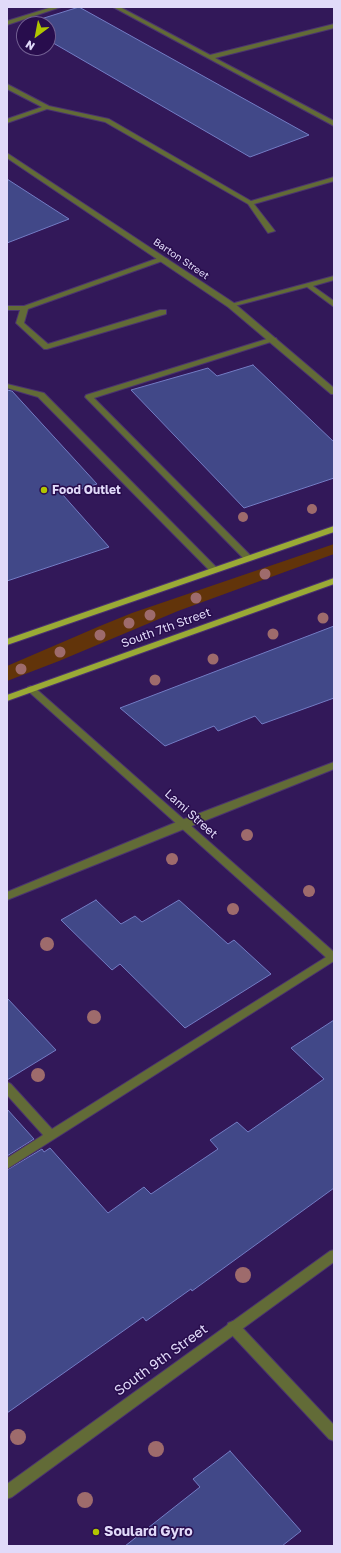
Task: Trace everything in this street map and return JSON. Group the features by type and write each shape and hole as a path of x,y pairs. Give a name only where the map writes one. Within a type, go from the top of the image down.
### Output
{"main road":[{"path":"7,642 334,529"},
{"name":"South 7th Street","path":"7,698 334,581"}],"street":[{"path":"7,23 58,7"},
{"path":"116,7 334,124"},
{"path":"210,57 334,26"},
{"path":"7,86 47,107 107,120 250,203 271,231"},
{"path":"7,121 47,107"},
{"name":"Barton Street","path":"7,155 231,305 334,392"},
{"path":"250,203 334,179"},
{"path":"7,308 25,308 164,259"},
{"path":"231,305 334,278"},
{"path":"308,284 334,305"},
{"path":"25,308 20,323 47,347 163,312"},
{"path":"248,558 89,397 273,340"},
{"path":"7,386 41,395 214,570"},
{"name":"Lami Street","path":"31,689 334,957"},
{"path":"7,896 183,824 334,765"},
{"path":"7,1164 334,957"},
{"path":"7,1087 51,1136"},
{"name":"South 9th Street","path":"7,1492 232,1327 334,1255"},
{"path":"232,1327 334,1435"}],"shaded area":[{"path":"334,544 334,554 178,611 7,681 7,666 100,626 132,613"}],"building":[{"path":"79,7 309,135 250,157 56,45 56,16 50,16"},
{"path":"7,179 69,219 7,243"},
{"path":"253,365 334,442 334,478 244,508 131,390 208,368 217,376"},
{"name":"Food Outlet","path":"7,390 12,391 97,484 63,495 109,547 7,581"},
{"path":"334,626 334,698 262,724 255,716 218,731 214,726 165,746 120,708"},
{"path":"96,900 121,924 135,916 142,922 179,900 228,944 234,940 271,974 185,1028 120,964 112,970 61,920"},
{"path":"7,998 56,1050 7,1080"},
{"path":"334,1020 334,1188 192,1291 191,1289 146,1321 143,1317 7,1413 7,1170 42,1149 44,1152 50,1148 108,1213 144,1187 151,1194 218,1149 210,1140 237,1122 248,1132 324,1079 291,1048"},
{"path":"7,1109 34,1139 7,1156"},
{"path":"230,1451 301,1531 282,1546 125,1546 200,1487 193,1479"}],"place":[{"name":"Food Outlet","path":"44,490"},
{"name":"Soulard Gyro","path":"96,1532"}]}
